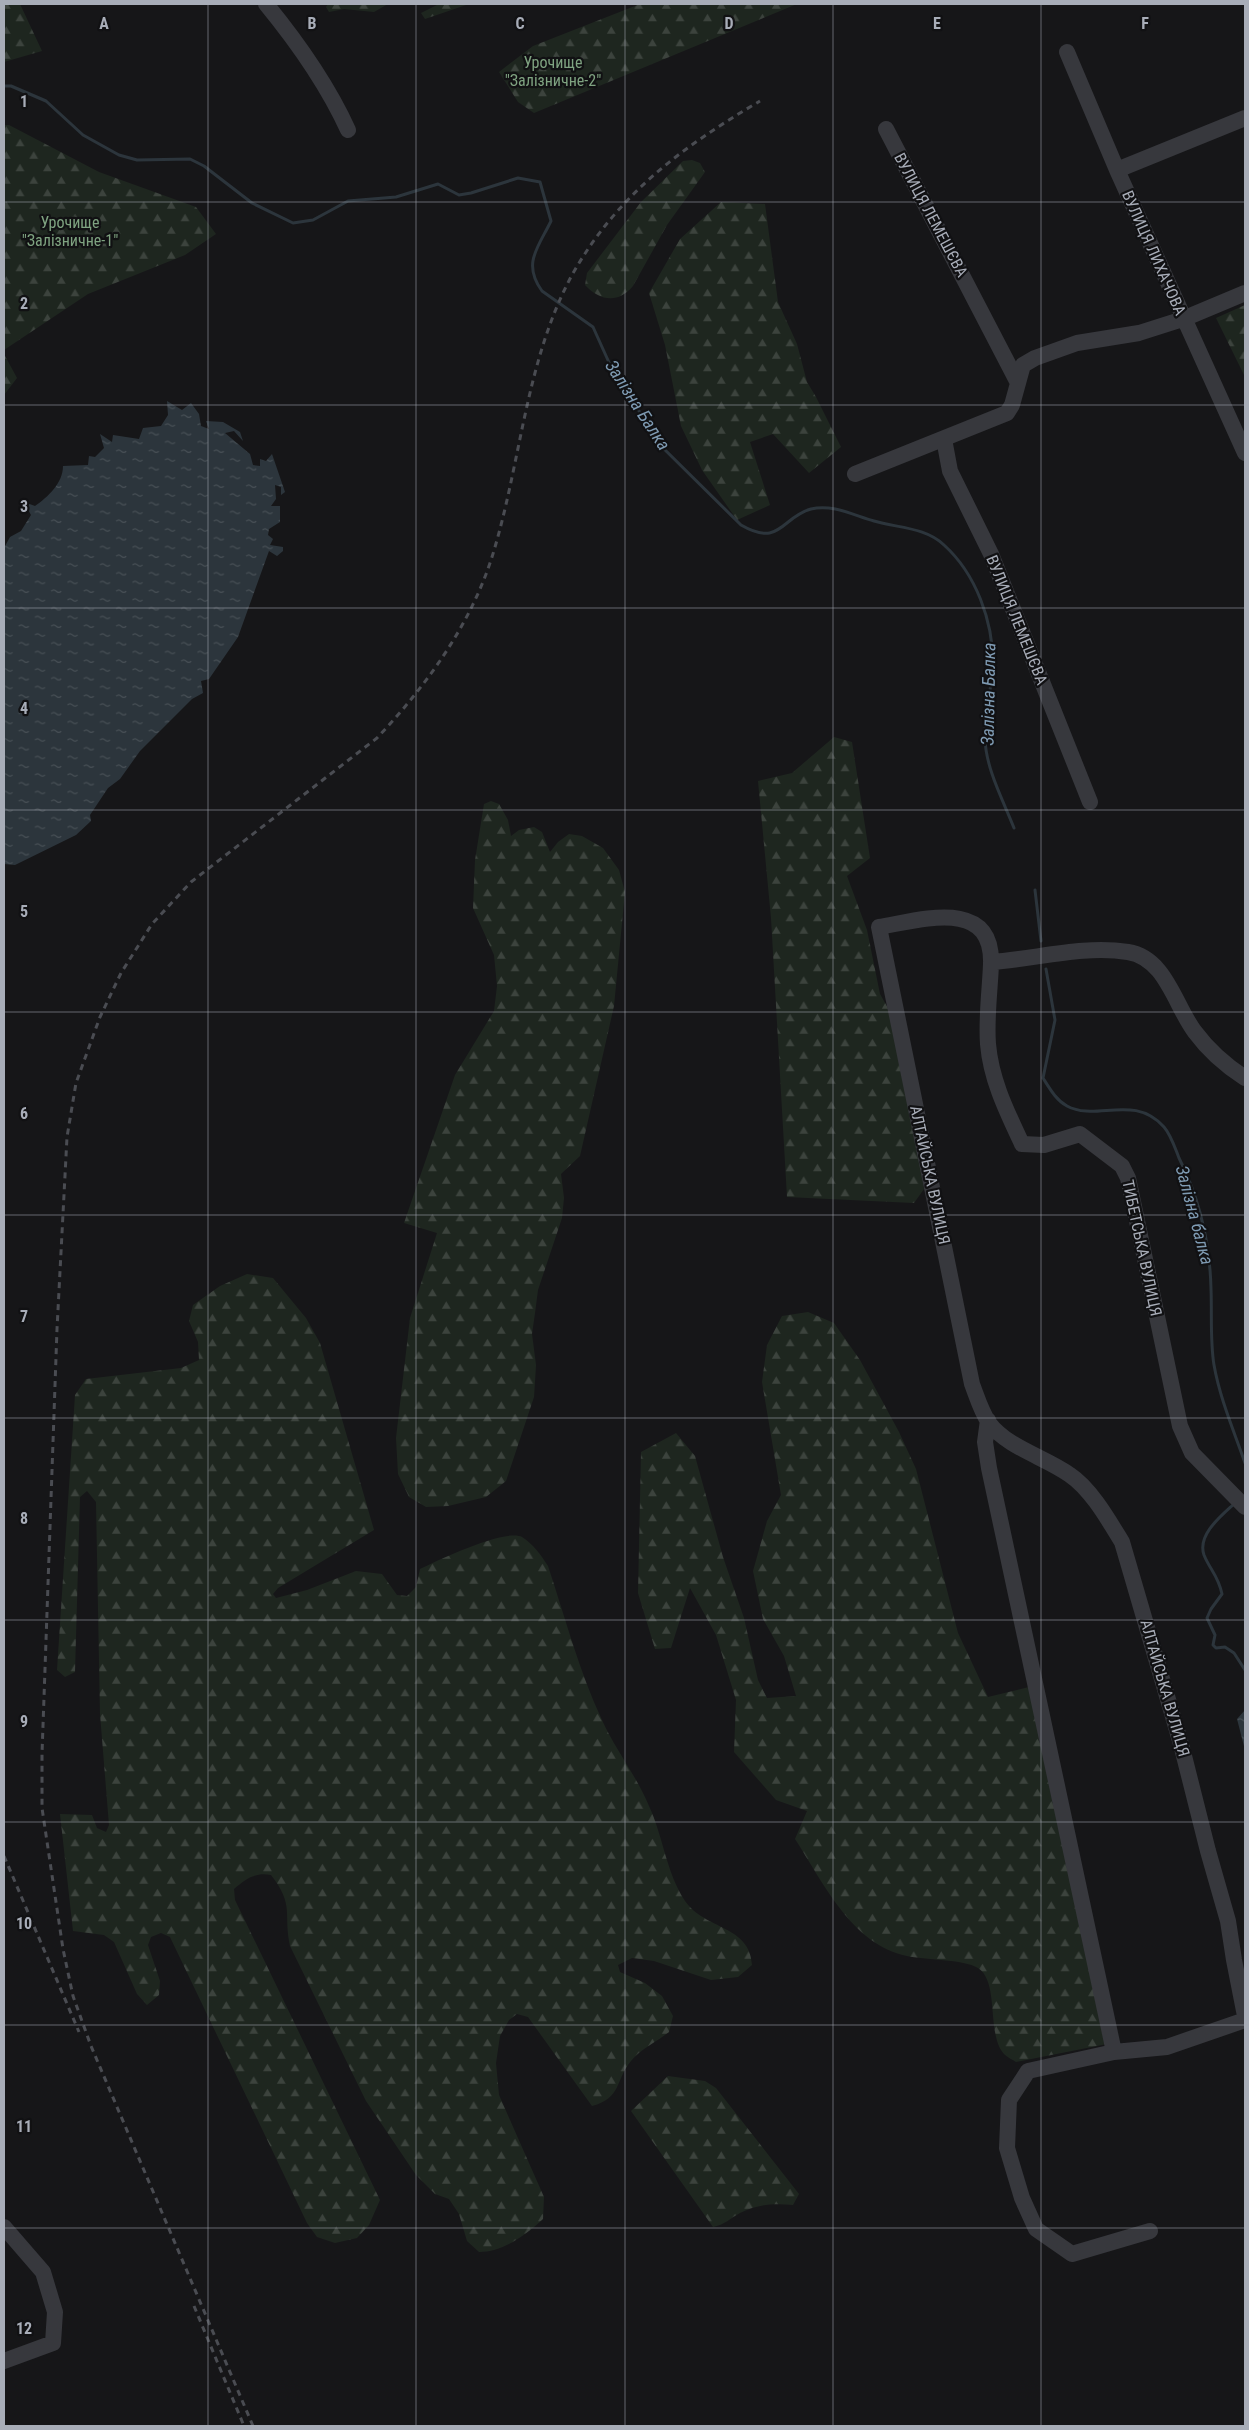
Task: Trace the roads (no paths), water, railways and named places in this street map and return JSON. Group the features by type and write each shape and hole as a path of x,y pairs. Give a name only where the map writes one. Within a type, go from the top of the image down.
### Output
{"street":[{"path":"266,4 292,35 332,94 348,130"},
{"name":"ВУЛИЦЯ ЛИХАЧОВА","path":"1066,52 1245,454"},
{"path":"1117,170 1245,118"},
{"name":"ВУЛИЦЯ ЛЕМЕШЄВА","path":"886,129 1018,377"},
{"path":"855,474 1007,412 1012,405 1018,377 1023,365 1059,348 1089,340 1139,333 1184,319 1245,293"},
{"name":"ВУЛИЦЯ ЛЕМЕШЄВА","path":"944,439 950,471 991,554 1090,802"},
{"name":"ТИБЕТСЬКА ВУЛИЦЯ","path":"879,928 942,917 974,923 984,930 990,942 991,962 988,1044 999,1095 1022,1144 1044,1145 1080,1134 1122,1166 1128,1178 1180,1426 1192,1453 1245,1507"},
{"name":"АЛТАЙСЬКА ВУЛИЦЯ","path":"879,928 972,1384 979,1404 988,1420 1001,1435 1072,1476 1105,1513 1122,1542 1176,1725 1228,1921 1245,2016"},
{"path":"991,962 1087,950 1130,952 1152,964 1166,980 1194,1031 1220,1062 1245,1078"},
{"path":"988,1420 985,1442 989,1468 1114,2052"},
{"path":"1150,2231 1072,2254 1036,2229 1022,2198 1007,2148 1009,2100 1028,2071 1114,2052 1167,2047 1245,2020"},
{"path":"4,2226 42,2272 55,2312 53,2344 4,2361"}],"water":[{"path":"167,401 182,410 191,403 199,414 201,426 209,429 206,421 223,422 240,432 243,441 234,431 225,433 250,454 253,465 260,466 260,459 266,461 272,454 285,492 281,495 281,487 275,485 276,499 271,506 280,506 280,522 269,529 268,535 273,539 270,545 283,547 283,551 277,556 269,551 238,637 209,679 201,681 203,693 192,699 140,751 120,779 108,788 90,815 91,821 76,835 15,865 4,864 4,548 10,537 21,531 31,515 24,502 35,506 45,498 58,484 63,466 88,465 89,456 95,457 104,448 100,434 112,442 113,435 139,439 143,428 161,426 168,415"},
{"path":"1245,1710 1245,1750 1237,1719"}],"waterway":[{"name":"Залізна Балка","path":"4,86 11,86 46,101 83,135 119,155 137,160 190,159 204,166 252,203 293,223 313,220 348,201 396,197 438,184 459,195 518,178 540,182 551,221 534,256 533,272 536,281 542,291 593,327 616,378 627,391 659,444 741,525 754,531 773,532 801,513 811,509 835,509 874,521 920,531 944,545 965,570 974,584 990,631 993,664 985,729 988,762 1014,828"},
{"path":"1035,890 1041,941"},
{"name":"Залізна балка","path":"1046,969 1055,1020 1043,1078 1051,1090 1063,1104 1078,1110 1128,1110 1152,1117 1169,1134 1186,1173 1198,1205 1206,1238 1210,1272 1214,1365 1224,1403 1245,1463"},
{"name":"Залізна балка","path":"1234,1504 1212,1526 1204,1540 1204,1555 1222,1594 1207,1618 1215,1635 1213,1645 1216,1648 1225,1647 1234,1653 1245,1670"}],"railway":[{"path":"253,2426 91,2046 73,1996 63,1949 42,1808 42,1754 57,1329 67,1137 76,1083 100,1017 121,973 152,924 191,882 377,738 413,697 445,654 472,607 492,557 502,522 534,378 556,308 572,275 590,246 609,221 654,175 704,136 760,101"},
{"path":"4,1856 79,2032"},
{"path":"194,2306 244,2426"}],"park label":[{"name":"Урочище \"Залізничне-2\"","path":"553,71"},
{"name":"Урочище \"Залізничне-1\"","path":"70,231"}]}
